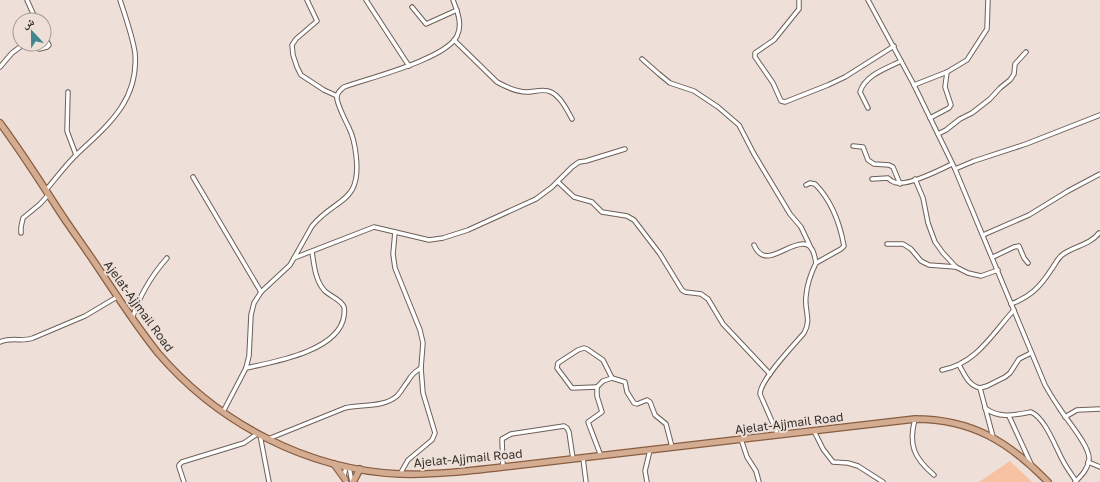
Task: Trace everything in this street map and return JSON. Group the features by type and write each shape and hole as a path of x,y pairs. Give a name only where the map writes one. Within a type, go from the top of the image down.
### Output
{"main road":[{"name":"Ajelat-Ajjmail Road","path":"0,123 116,297 158,352 174,370 223,412 259,435 302,454 360,470 400,474 437,474 503,468 915,419 940,420 965,425 993,437 1008,447 1048,482"},
{"path":"334,464 345,481"},
{"path":"352,482 360,470"}],"street":[{"path":"27,0 32,12"},
{"path":"21,233 20,227 23,218 40,204 64,168 102,132 118,113 127,96 133,81 134,52 120,0"},
{"path":"307,0 317,21 296,39 292,45 293,55 301,75 324,90 337,96"},
{"path":"366,0 409,66"},
{"path":"223,412 246,368 249,356 252,308 261,292 285,270 294,258 312,226 322,216 349,195 356,178 357,162 355,144 337,99 338,92 344,87 409,66 432,55 454,40 457,37 460,26 457,10 453,0"},
{"path":"799,0 799,9 774,40 755,53 755,57 773,83 781,101 785,102 828,85 858,70 894,46"},
{"path":"868,0 894,46 955,169 993,257 1045,385 1089,455 1084,472 1075,482 1063,462 1054,441 1037,415 1031,412 1009,416 993,413 985,408"},
{"path":"914,85 947,72 967,60 986,31 988,0"},
{"path":"412,7 426,24 457,10"},
{"path":"454,40 497,82 522,92 542,91 552,93 558,98 572,119"},
{"path":"0,67 13,52"},
{"path":"938,134 946,130 960,119 972,113 990,99 1012,77 1014,74 1014,66 1026,52"},
{"path":"642,58 670,83 694,91 718,107 739,125 754,154 790,214 801,228 810,246 816,263 806,298 808,326 760,389 760,394 778,435"},
{"path":"868,108 860,92 866,80 901,61"},
{"path":"930,118 949,108 951,105 945,87 947,72"},
{"path":"68,92 67,132 76,155"},
{"path":"955,169 974,161 1026,144 1100,115"},
{"path":"853,146 863,147 868,160 874,164 889,165 893,168 900,184"},
{"path":"294,258 377,226 429,240 453,235 474,228 524,205 558,182 572,167 579,162 586,162 625,149"},
{"path":"872,179 888,178 892,182 900,184 915,180 952,164"},
{"path":"983,235 1029,216 1100,174"},
{"path":"193,177 261,292"},
{"path":"915,180 923,198 928,223 935,242 943,253 956,267 968,273 981,276 998,270"},
{"path":"558,182 574,197 592,202 602,212 627,216 634,220 660,254 682,290 685,292 702,294 708,299 723,324 770,374"},
{"path":"806,185 810,183 815,184 828,199 844,246 816,263"},
{"path":"395,232 393,254 395,268 420,330 423,342 421,368 423,393 435,433 432,440 408,460 400,474"},
{"path":"1012,304 1027,298 1051,271 1062,255 1091,241 1099,233"},
{"path":"754,245 757,252 768,256 774,255 788,247 799,244 806,244 810,246"},
{"path":"887,244 903,244 922,261 929,265 956,267"},
{"path":"993,257 1014,247 1020,246 1024,258 1028,263"},
{"path":"246,368 288,359 302,354 335,334 342,325 345,310 344,306 328,294 320,285 316,275 312,252"},
{"path":"132,319 141,297 167,258"},
{"path":"0,342 9,339 24,341 33,338 86,316 116,297"},
{"path":"942,370 959,366 986,344 1014,310"},
{"path":"612,378 603,360 588,349 584,348 578,350 558,363 557,368 572,388 597,387 603,381 612,378 625,382 627,392 634,403 637,404 647,400 650,402 655,415 666,424 672,448"},
{"path":"959,366 970,383 973,386 980,388 1005,377 1020,360 1031,353"},
{"path":"268,439 338,411 352,407 376,405 392,399 410,377 421,368"},
{"path":"597,387 597,396 602,412 588,422 601,456"},
{"path":"980,388 993,437"},
{"path":"1065,417 1077,410 1100,409"},
{"path":"1009,416 1032,467"},
{"path":"915,419 912,436 913,450 925,468 934,475"},
{"path":"503,468 501,442 504,437 511,434 564,426 569,432 573,459"},
{"path":"814,431 823,449 833,462 848,463 858,466 883,482"},
{"path":"184,482 179,467 182,462 244,443 259,435 269,482"},
{"path":"741,439 747,457 756,471 759,482"},
{"path":"647,482 645,471 650,450"},
{"path":"583,458 586,482"},
{"path":"1088,462 1100,467"},
{"path":"345,481 348,467"},
{"path":"348,467 352,482"}],"shaded area":[{"path":"1010,461 1032,482 979,482"}]}
